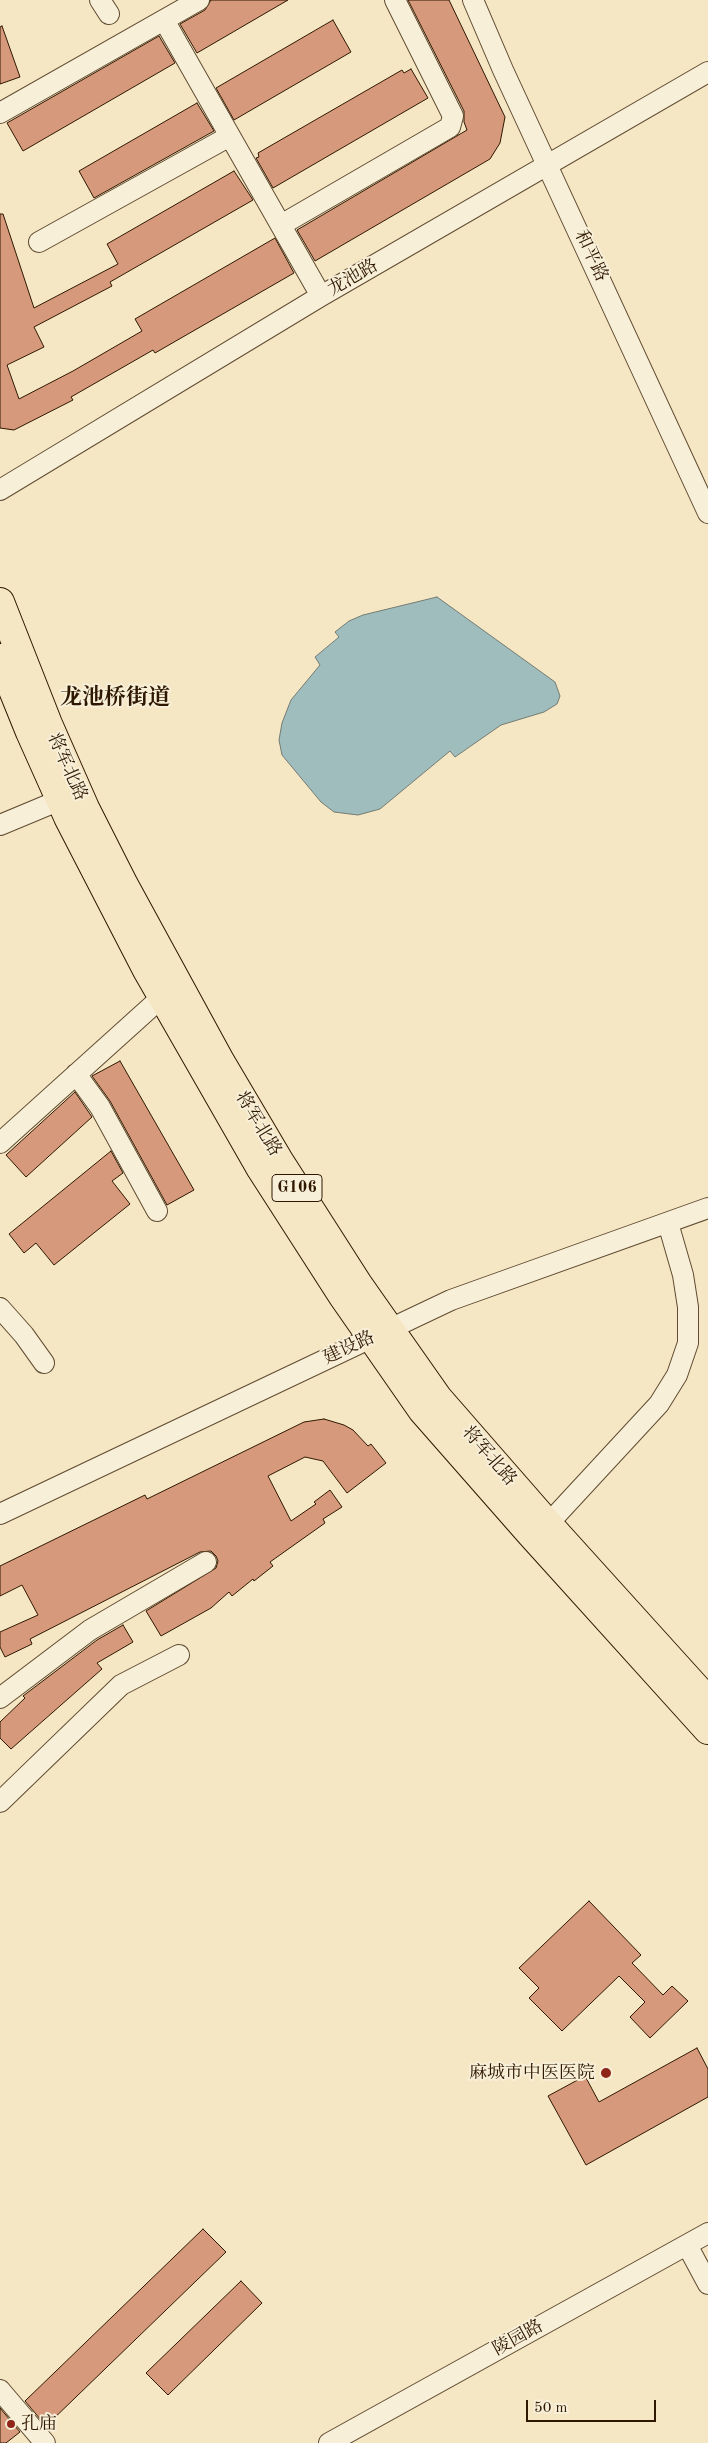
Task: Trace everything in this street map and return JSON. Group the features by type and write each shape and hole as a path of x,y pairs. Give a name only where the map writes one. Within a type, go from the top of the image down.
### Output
{"highway":[{"name":"将军北路","path":"0,602 26,672 85,808 160,953 380,1333 422,1410 530,1534 708,1730"},
{"name":"将军北路","path":"0,658 60,800 107,894 162,997 262,1169 380,1333 548,1524 708,1701"}],"street":[{"path":"0,113 199,0"},
{"path":"281,225 450,127 453,116 395,0"},
{"name":"和平路","path":"473,0 708,513"},
{"path":"164,20 321,296"},
{"name":"龙池路","path":"0,490 321,296 708,72"},
{"path":"39,242 230,136"},
{"path":"0,826 60,800"},
{"path":"0,1142 162,997"},
{"path":"76,1074 100,1107 157,1212"},
{"name":"建设路","path":"0,1514 452,1300 708,1208"},
{"path":"548,1524 659,1404 673,1383 683,1360 688,1334 687,1299 668,1223"},
{"path":"0,1308 24,1335 44,1363"},
{"path":"0,1698 90,1630 206,1562"},
{"path":"3,1791 121,1685 179,1655"},
{"name":"陵园路","path":"329,2443 708,2234"},
{"path":"687,2245 708,2284"},
{"path":"0,2390 45,2443"}],"water":[{"path":"437,597 555,682 560,696 557,704 544,712 501,725 455,757 450,751 380,809 358,815 334,812 321,802 282,755 279,740 282,723 291,700 320,665 315,657 339,637 335,632 349,621 363,615"}],"building":[{"path":"211,0 288,0 197,53 180,24 205,10"},
{"path":"408,0 449,0 505,117 500,143 490,159 315,261 297,230 467,130 464,122 464,111"},
{"path":"333,20 351,52 234,120 216,88"},
{"path":"2,26 20,77 0,84 0,27"},
{"path":"159,36 175,63 23,151 7,123"},
{"path":"411,69 428,98 273,188 256,158 259,157 258,153 402,70 404,73"},
{"path":"197,103 214,131 94,198 79,171"},
{"path":"234,171 253,200 110,282 112,286 34,327 44,347 7,365 19,399 73,371 142,331 135,319 275,238 294,273 155,353 153,350 71,397 73,400 14,430 0,428 0,214 3,214 34,308 118,264 107,244"},
{"path":"120,1061 194,1190 167,1205 110,1101 92,1076"},
{"path":"75,1092 92,1117 26,1177 6,1155"},
{"path":"111,1151 123,1173 112,1181 130,1204 54,1265 36,1243 24,1253 9,1234"},
{"path":"324,1419 353,1430 368,1446 371,1444 386,1463 347,1493 323,1461 305,1457 268,1476 291,1521 316,1504 314,1502 330,1490 342,1507 323,1519 325,1523 270,1562 273,1566 254,1581 253,1579 232,1596 229,1592 211,1608 161,1636 146,1611 216,1568 218,1561 211,1551 200,1552 30,1639 32,1644 5,1657 0,1647 0,1632 38,1615 22,1585 0,1596 0,1566 145,1495 147,1499 304,1422"},
{"path":"123,1625 133,1642 97,1663 102,1669 11,1749 0,1738 0,1722 25,1698 23,1696 97,1640"},
{"path":"589,1901 641,1955 632,1963 663,1995 672,1986 688,2001 650,2038 630,2017 645,2002 619,1976 562,2031 529,1998 539,1988 519,1968"},
{"path":"697,2048 708,2069 708,2097 586,2165 548,2096 585,2076 599,2102"},
{"path":"203,2229 226,2252 46,2426 25,2401"},
{"path":"241,2281 262,2303 168,2395 146,2373"},
{"path":"0,2408 20,2432 6,2443 0,2443"}],"place":[{"name":"麻城市中医医院","path":"606,2073"},
{"name":"孔庙","path":"11,2424"}],"district":[{"name":"龙池桥街道","path":"115,698"}]}
